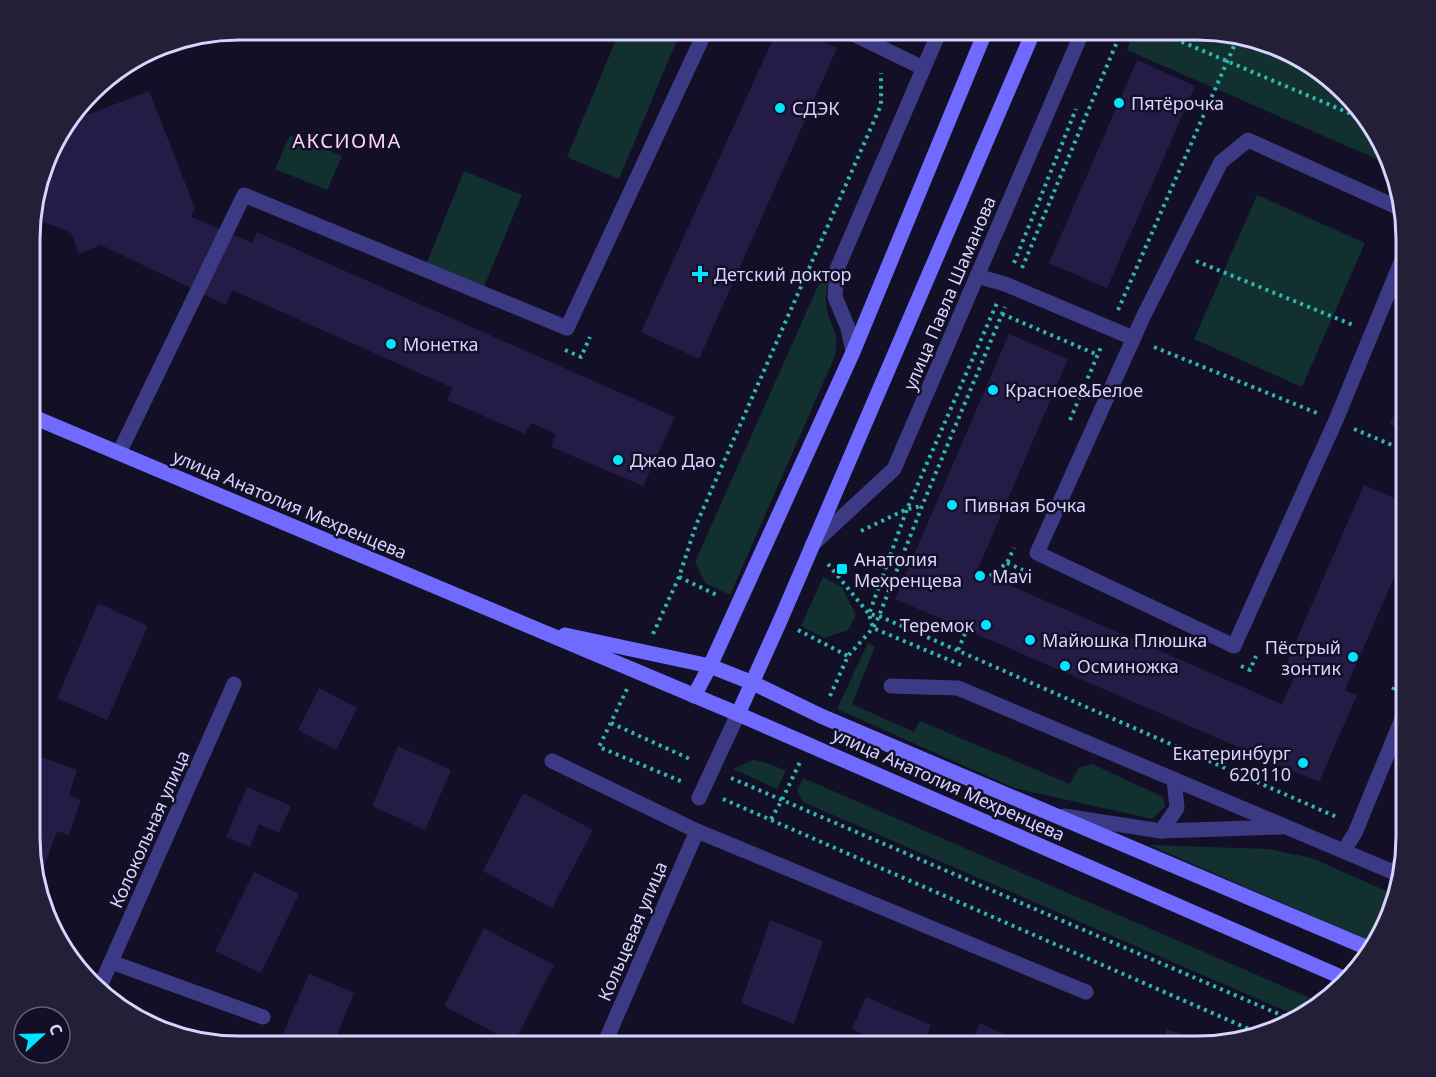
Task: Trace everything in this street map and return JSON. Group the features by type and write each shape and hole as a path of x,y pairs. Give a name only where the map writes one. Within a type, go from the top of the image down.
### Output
{"street":[{"path":"119,453 244,195 567,327 701,40"},
{"path":"865,41 923,68"},
{"path":"853,352 848,328 835,297 837,269 935,41"},
{"path":"694,696 710,666 853,352 982,41"},
{"name":"улица Павла Шаманова","path":"738,714 1029,41"},
{"name":"улица Павла Шаманова","path":"812,545 894,469 1078,41"},
{"path":"1393,205 1248,140 1221,162 1133,338 1037,553 1234,646 1335,420 1396,275"},
{"path":"977,276 1009,286 1133,338"},
{"name":"улица Анатолия Мехренцева","path":"40,420 738,714 1339,976"},
{"name":"улица Анатолия Мехренцева","path":"533,628 710,666 753,683 821,716 1363,947"},
{"name":"Колокольная улица","path":"102,981 234,684"},
{"name":"улица Анатолия Мехренцева","path":"891,686 958,688 1392,872"},
{"path":"701,794 738,714"},
{"path":"1344,850 1395,735"},
{"path":"552,761 697,831 1086,992"},
{"path":"1161,831 1177,808 1174,779"},
{"name":"улица Анатолия Мехренцева","path":"1055,814 1161,831 1288,827"},
{"name":"Кольцевая улица","path":"608,1036 697,831"},
{"path":"111,962 263,1017"}],"path":[{"path":"869,614 908,509 1117,41"},
{"path":"1180,41 1350,113"},
{"path":"645,651 679,578 696,525 881,105 882,60 885,51"},
{"path":"848,656 873,627 879,616 1002,314 1009,286 1077,108"},
{"path":"1148,241 1372,333"},
{"path":"1002,314 1122,364 1153,347 1396,446"},
{"path":"560,348 581,357 591,336"},
{"path":"857,533 908,509 922,506"},
{"path":"832,553 828,564 869,614 873,627"},
{"path":"1007,563 1028,573"},
{"path":"869,614 879,616 958,650 1356,826"},
{"path":"958,650 967,629"},
{"path":"1240,666 1250,670 1259,648"},
{"path":"636,672 599,747 701,794 1250,1029"},
{"path":"611,723 714,770 1283,1016"}],"green space":[{"path":"616,40 677,40 619,179 567,157"},
{"path":"1130,41 1209,41 1235,44 1273,56 1307,74 1328,90 1354,118 1369,140 1378,160 1127,50"},
{"path":"290,135 342,156 327,190 275,169"},
{"path":"464,171 522,195 483,289 426,265"},
{"path":"1257,195 1365,243 1302,387 1194,339"},
{"path":"826,268 832,271 826,299 836,335 835,356 730,595 705,583 695,562"},
{"path":"823,577 842,587 856,615 848,630 824,638 801,626"},
{"path":"868,643 875,647 852,704 914,732 920,721 1070,784 1079,767 1092,764 1163,797 1165,807 1152,819 1014,788 837,709"},
{"path":"753,760 786,771 777,789 733,769"},
{"path":"803,778 1312,999 1290,1013 803,802 797,791"},
{"path":"1149,845 1268,849 1312,858 1388,892 1380,914 1367,940"}],"building":[{"path":"772,41 821,41 837,48 699,359 641,332"},
{"path":"1137,60 1195,86 1107,288 1049,263"},
{"path":"149,91 195,208 191,217 253,243 257,232 675,417 643,486 551,447 556,434 531,423 525,434 447,400 453,388 232,290 226,305 101,245 79,254 71,233 41,221 47,188 56,163 83,116"},
{"path":"1009,334 1068,359 977,571 1282,704 1298,669 1286,664 1364,485 1396,499 1395,574 1345,690 1357,695 1319,782 895,599"},
{"path":"1396,411 1396,426 1390,424"},
{"path":"98,603 148,626 107,720 57,698"},
{"path":"319,688 357,708 336,750 298,730"},
{"path":"398,746 451,770 425,830 372,806"},
{"path":"41,757 77,770 69,795 81,800 69,835 57,831 43,869 41,850"},
{"path":"247,787 291,806 279,833 259,824 250,847 226,837"},
{"path":"523,793 593,830 552,908 483,871"},
{"path":"254,872 299,894 261,973 215,951"},
{"path":"770,920 823,941 794,1024 741,1003"},
{"path":"484,928 554,965 518,1036 501,1036 444,1006"},
{"path":"309,974 354,993 336,1036 282,1036"},
{"path":"866,997 931,1025 926,1036 868,1036 852,1029"},
{"path":"980,1023 1008,1036 974,1036"},
{"path":"1167,1029 1186,1036 1164,1036"}],"place":[{"name":"Пятёрочка","path":"1119,103"},
{"name":"СДЭК","path":"780,108"},
{"name":"Детский доктор","path":"700,274"},
{"name":"Монетка","path":"391,344"},
{"name":"Красное&Белое","path":"993,390"},
{"name":"Джао Дао","path":"618,460"},
{"name":"Пивная Бочка","path":"952,505"},
{"name":"Анатолия Мехренцева","path":"842,569"},
{"name":"Mavi","path":"980,576"},
{"name":"Теремок","path":"986,625"},
{"name":"Майюшка Плюшка","path":"1030,640"},
{"name":"Пёстрый зонтик","path":"1353,657"},
{"name":"Осминожка","path":"1065,666"},
{"name":"Екатеринбург 620110","path":"1303,763"}],"district":[{"name":"АКСИОМА","path":"347,140"}]}
